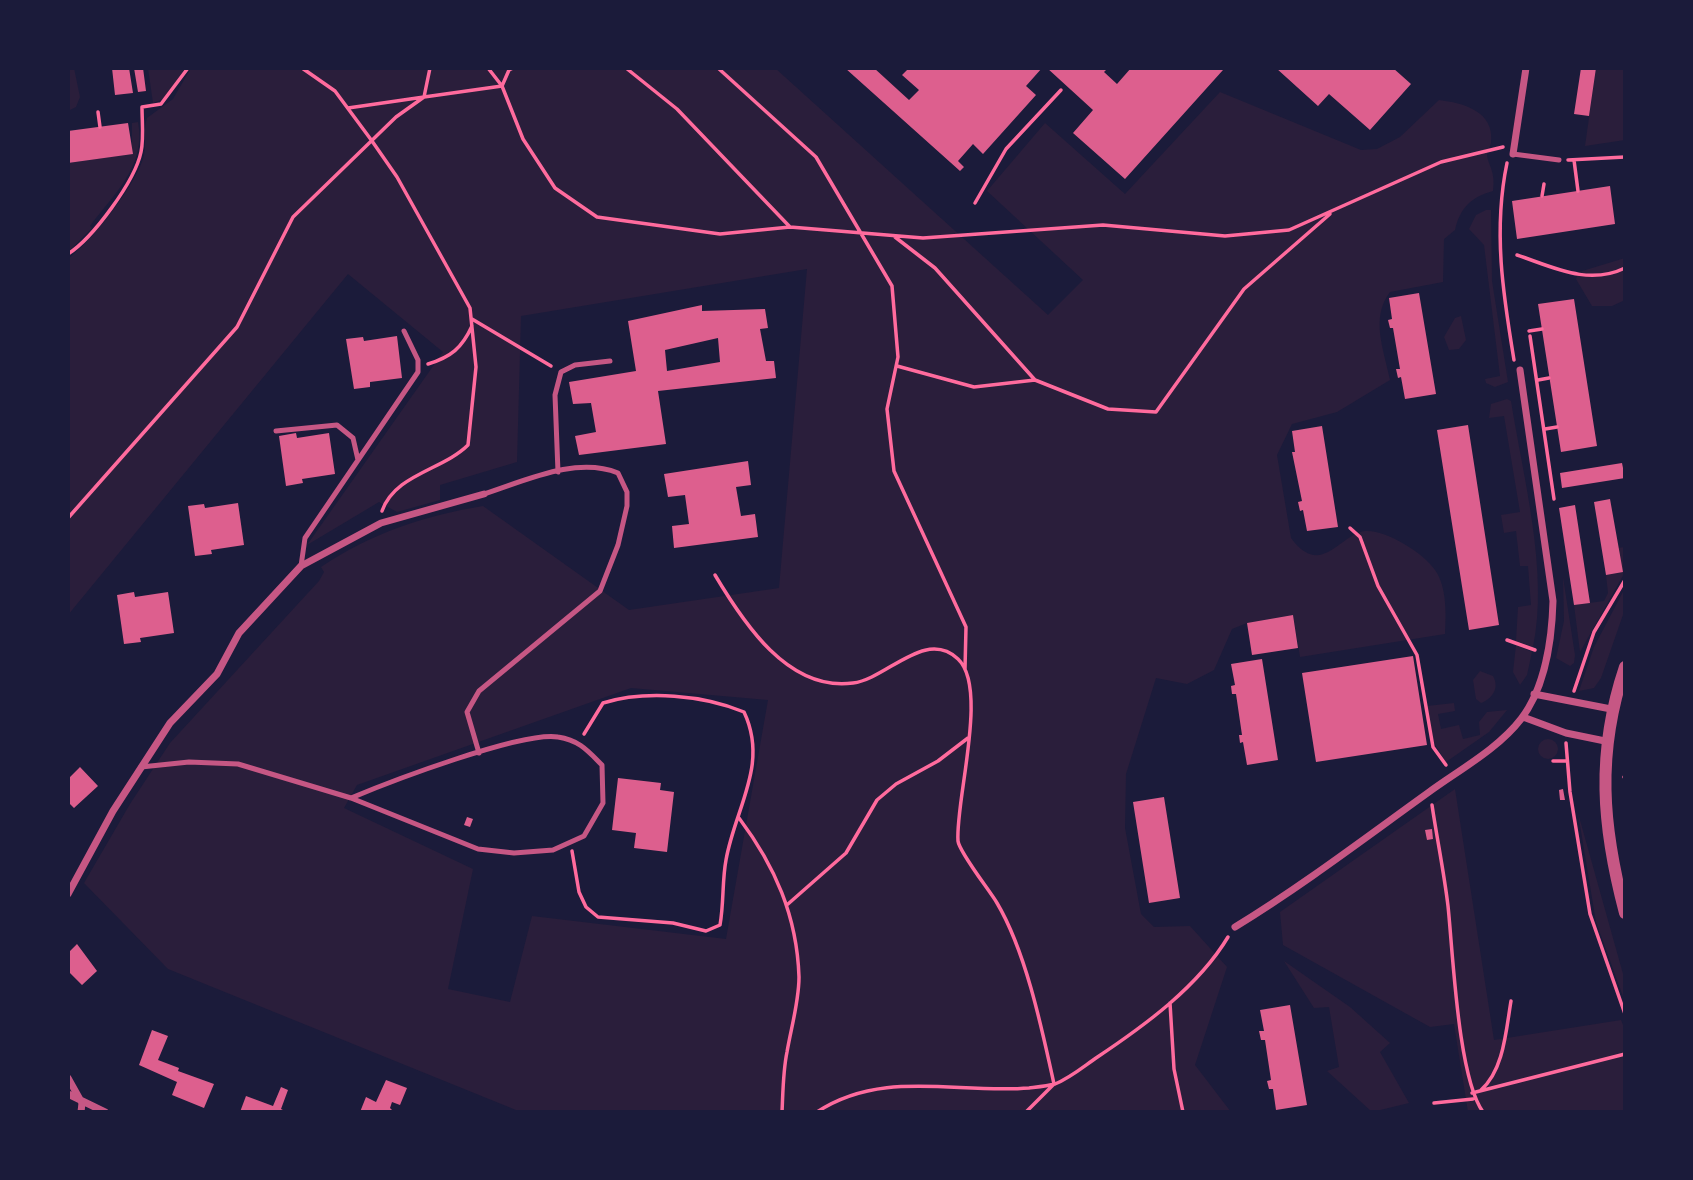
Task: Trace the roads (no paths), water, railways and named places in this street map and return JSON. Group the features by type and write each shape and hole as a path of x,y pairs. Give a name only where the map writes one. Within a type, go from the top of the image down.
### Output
{"street":[{"path":"1513,154 1526,68"},
{"path":"1235,927 1506,736 1523,718 1534,694 1548,648 1553,590 1520,370"},
{"path":"68,894 141,767 170,723 217,674 239,633 301,566 381,523 484,494"},
{"path":"1625,667 1611,709 1605,741 1606,810 1625,913"},
{"path":"1534,694 1611,709"},
{"path":"1523,718 1566,733 1605,741"},
{"path":"68,1078 82,1103 81,1112"},
{"path":"68,1094 105,1112"}],"lane":[{"path":"1513,154 1559,160"},
{"path":"301,566 305,538 419,367 404,331"},
{"path":"558,472 555,395 561,372 575,365 610,361"},
{"path":"276,432 337,425 353,438 358,460"},
{"path":"479,753 467,712 479,691 600,592 618,545 627,492 618,473 604,468 558,472 484,494"},
{"path":"141,767 216,761 238,764 351,798 478,849 514,853 553,850 584,836 603,803 602,765 580,743 549,736 479,753 351,798"}]}
